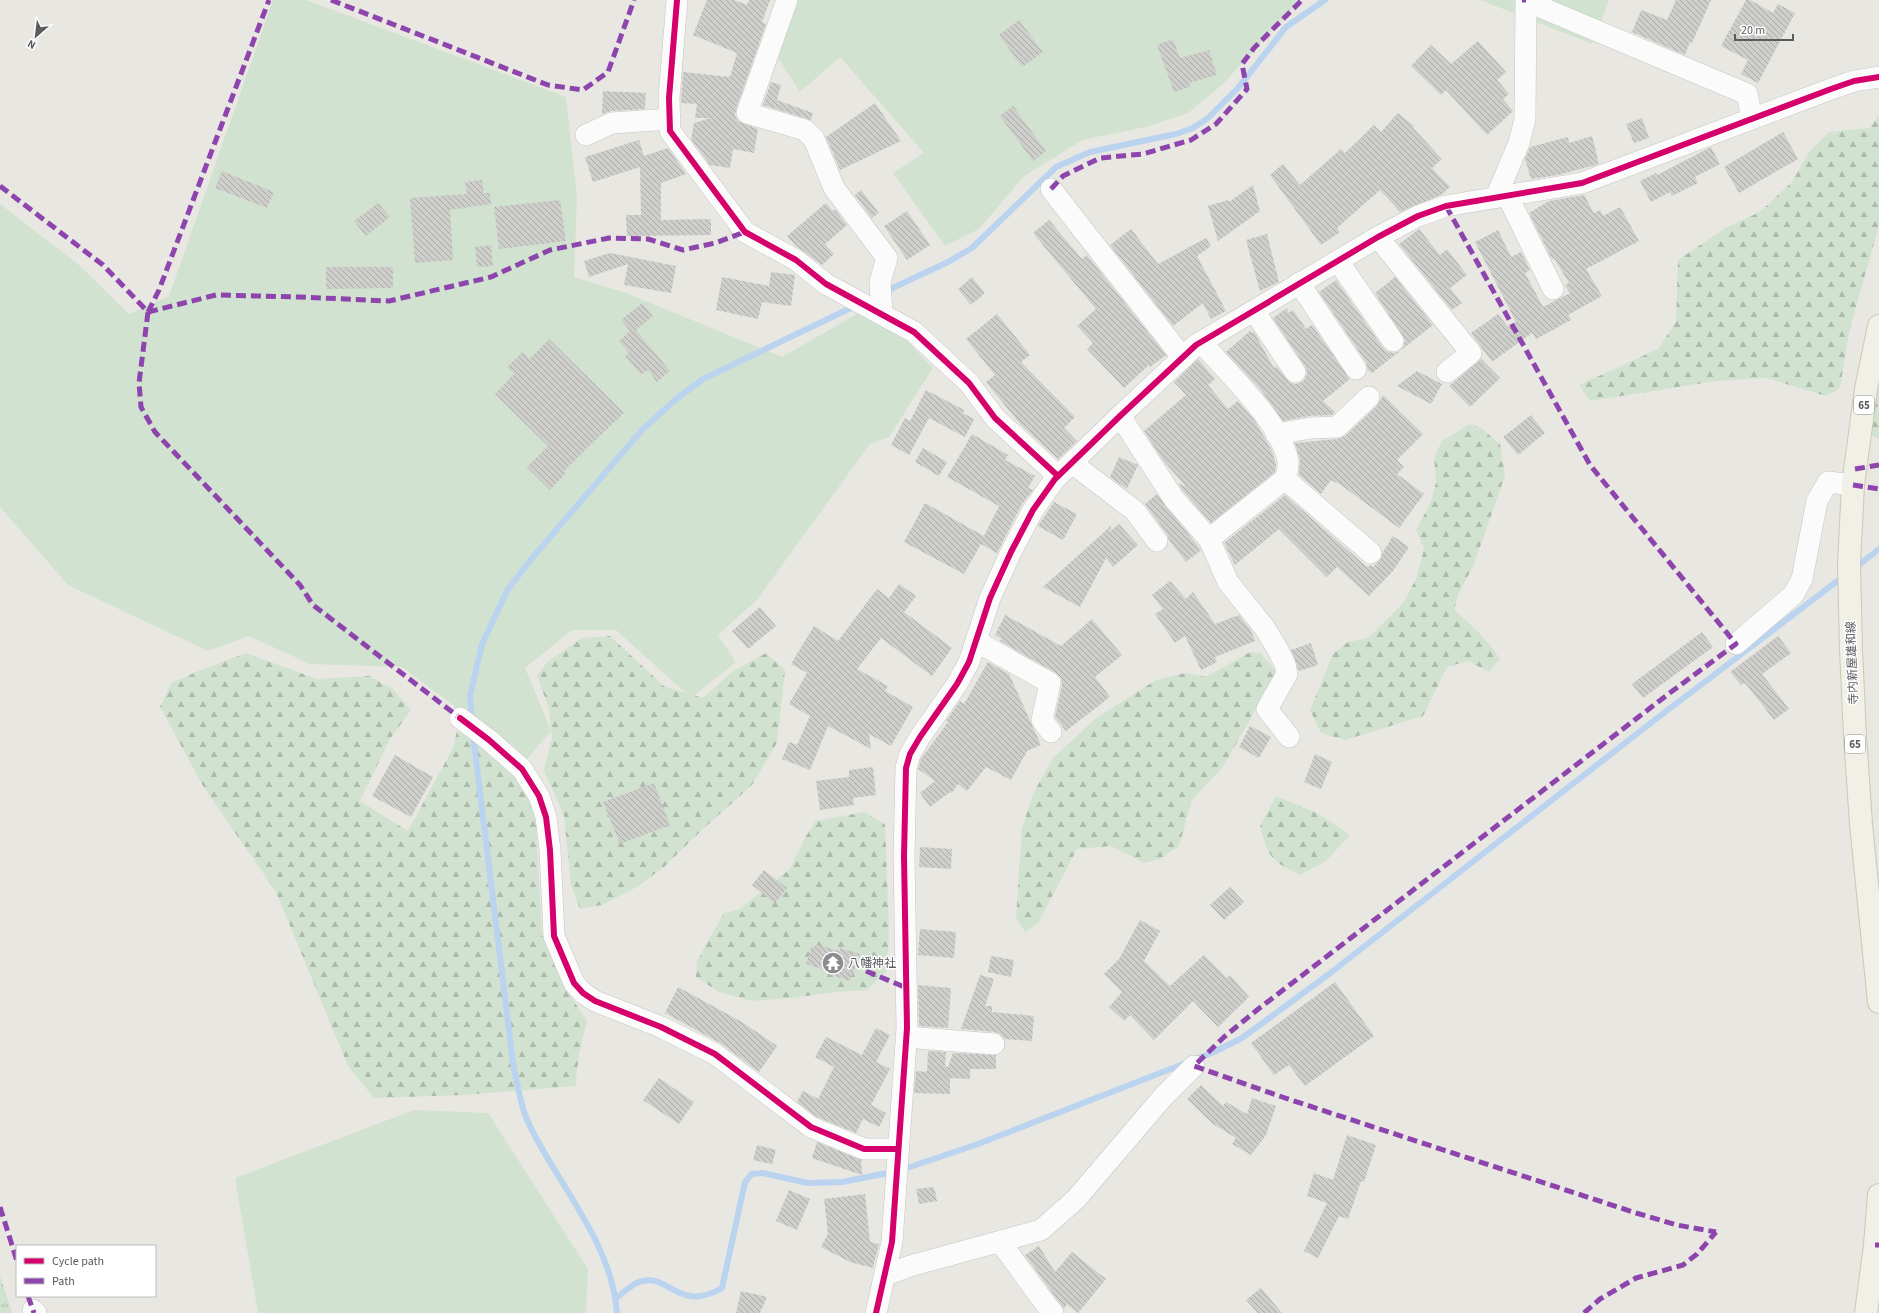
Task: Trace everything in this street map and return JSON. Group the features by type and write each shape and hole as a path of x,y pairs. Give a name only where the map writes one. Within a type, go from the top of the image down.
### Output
{"main road":[{"name":"寺内新屋雄和線","path":"1879,326 1866,389 1853,485 1850,564 1852,679 1861,824 1879,1002"},
{"path":"1866,1313 1874,1260 1879,1195"}],"street":[{"path":"677,0 669,98 670,131 745,232 796,260 826,284 882,313 914,332 969,382 995,418 1065,469 1135,511 1157,541"},
{"path":"787,0 747,113 806,130 814,139 834,188 887,258 880,282 882,313"},
{"path":"1553,289 1502,196 1525,119 1526,1 1747,94 1752,118"},
{"path":"876,1313 886,1275 892,1242 906,1037 906,885 904,856 904,788 906,768 910,754 920,737 957,684 969,662 990,598 1010,552 1033,510 1065,469 1201,342 1378,237 1418,216 1446,206 1582,183 1854,80 1879,77"},
{"path":"586,135 612,123 670,118"},
{"path":"1051,189 1183,358"},
{"path":"1378,237 1471,353 1447,372"},
{"path":"1338,261 1393,341"},
{"path":"1299,283 1356,369"},
{"path":"1254,310 1295,372"},
{"path":"1201,342 1265,415 1282,444 1288,460 1288,470 1285,479 1209,539"},
{"path":"1276,434 1311,428 1337,426 1369,397"},
{"path":"1120,416 1174,498 1209,539 1228,582 1264,627 1277,648 1285,664 1287,674 1267,709 1289,737"},
{"path":"1285,479 1371,553"},
{"path":"1736,644 1793,596 1802,579 1817,501 1828,482 1853,485"},
{"path":"976,641 1050,683 1042,720 1051,732"},
{"path":"460,718 485,736 522,769 539,796 546,817 550,850 554,936 574,983 583,993 595,1002 661,1027 715,1054 811,1127 898,1165"},
{"path":"906,1037 994,1044"},
{"path":"886,1275 910,1266 1041,1230 1076,1199 1163,1097 1194,1066"},
{"path":"1000,1242 1021,1269 1034,1291 1053,1313"}],"green space":[{"path":"273,0 306,0 566,97 577,197 574,277 626,293 782,357 862,311 908,342 933,368 889,437 870,444 756,601 718,635 736,662 691,698 616,630 572,630 525,668 551,731 526,760 402,667 310,664 249,636 208,651 68,585 0,507 0,204 79,265 129,314 169,296"},
{"path":"792,0 1300,0 1222,85 1188,113 1146,127 1082,140 1023,177 979,229 945,246 893,173 924,153 840,57 800,92 775,53"},
{"path":"1480,0 1609,0 1592,44"},
{"path":"1879,115 1879,225 1849,332 1840,388 1826,396 1766,378 1716,381 1590,401 1579,385 1658,349 1676,322 1678,260 1727,227 1760,212 1792,182 1809,152 1829,132 1870,128"},
{"path":"1879,381 1879,439 1869,434"},
{"path":"1470,424 1481,428 1500,444 1505,476 1474,564 1458,595 1454,610 1479,633 1500,659 1489,672 1468,661 1447,667 1423,716 1345,740 1321,733 1310,710 1333,654 1348,642 1368,638 1403,603 1416,579 1424,549 1416,530 1430,504 1436,483 1434,457 1442,441"},
{"path":"610,636 665,687 703,698 733,671 766,653 785,670 777,743 752,785 704,828 664,867 635,888 602,905 580,909 571,885 564,816 544,770 552,738 549,708 537,676 547,662 582,638"},
{"path":"1250,652 1260,653 1277,672 1223,767 1192,800 1179,846 1160,859 1144,863 1111,846 1077,849 1038,923 1025,932 1016,918 1022,828 1033,794 1053,758 1095,719 1156,680 1185,673 1206,677"},
{"path":"246,653 317,679 369,676 393,689 411,710 390,739 360,801 408,831 453,748 457,731 486,748 518,774 535,805 542,935 562,983 587,1021 579,1055 575,1086 463,1095 374,1098 348,1066 276,892 203,786 160,707 171,683"},
{"path":"1276,796 1319,814 1350,835 1326,861 1300,875 1282,866 1272,857 1269,852 1260,826"},
{"path":"864,812 885,824 889,930 887,971 867,990 752,1001 719,992 696,977 697,961 724,913 738,910 790,869 806,836 816,821"},
{"path":"414,1110 488,1113 588,1269 586,1313 258,1313 235,1178"},
{"path":"0,1276 12,1313 0,1313"}],"building":[{"path":"707,0 734,0 747,5 749,0 770,0 762,22 766,24 736,109 735,116 738,121 758,129 754,153 733,149 730,168 710,165 691,139 694,123 710,118 695,118 697,104 681,103 683,72 730,77 737,53 693,35"},
{"path":"1676,0 1711,0 1685,55 1632,32 1641,10 1667,20"},
{"path":"1746,0 1750,0 1773,13 1778,4 1795,13 1758,83 1741,74 1748,60 1721,46"},
{"path":"1019,20 1043,52 1022,67 999,35"},
{"path":"1173,39 1180,58 1209,50 1217,75 1189,83 1190,87 1174,92 1157,45"},
{"path":"1478,41 1506,72 1497,80 1509,94 1503,99 1513,111 1487,135 1446,90 1441,95 1411,66 1431,45 1451,64"},
{"path":"771,82 781,85 777,100 813,113 811,120 763,105"},
{"path":"603,91 646,93 645,109 611,111 602,114"},
{"path":"875,103 901,141 840,170 826,137"},
{"path":"1013,106 1046,151 1033,161 1000,116"},
{"path":"1398,113 1414,126 1413,128 1442,159 1432,168 1450,187 1441,195 1400,212 1380,190 1337,228 1340,232 1321,245 1270,175 1283,164 1300,185 1341,149 1345,153 1374,125 1381,132"},
{"path":"1642,118 1649,138 1634,143 1626,124"},
{"path":"1783,132 1798,159 1739,193 1724,167"},
{"path":"1592,136 1599,164 1558,175 1531,179 1525,159 1530,147 1568,137 1569,143"},
{"path":"639,140 644,156 668,148 686,174 661,183 661,220 711,219 711,235 627,236 626,215 641,215 640,167 593,182 585,157"},
{"path":"1711,147 1720,164 1695,177 1698,183 1672,196 1670,192 1651,202 1640,181 1656,173 1657,175"},
{"path":"222,171 274,192 267,208 215,188"},
{"path":"482,180 484,193 490,193 491,204 450,210 453,260 415,263 410,198 467,194 465,182"},
{"path":"1253,185 1260,211 1218,241 1208,206 1228,200 1229,202"},
{"path":"861,190 879,213 872,218 855,195"},
{"path":"1584,195 1594,213 1600,210 1603,216 1620,207 1639,241 1586,269 1602,296 1568,315 1571,320 1536,339 1532,333 1492,362 1471,333 1498,314 1508,327 1516,322 1475,242 1498,230 1511,257 1521,252 1530,270 1525,273 1543,307 1570,293 1565,285 1569,283 1554,258 1552,259 1529,213 1549,201"},
{"path":"560,200 566,241 499,249 494,207"},
{"path":"378,203 390,217 366,236 354,221"},
{"path":"826,203 833,211 835,210 847,225 825,244 834,254 822,265 796,246 787,236"},
{"path":"907,211 930,245 907,260 884,226"},
{"path":"1049,220 1082,259 1087,255 1166,355 1150,367 1149,365 1124,388 1087,349 1093,343 1077,326 1096,309 1033,233"},
{"path":"1131,229 1158,264 1206,238 1211,246 1197,256 1226,311 1211,319 1203,303 1173,326 1110,245"},
{"path":"1419,229 1440,255 1447,249 1467,275 1450,288 1462,303 1452,310 1399,244"},
{"path":"1267,234 1279,282 1260,291 1246,240"},
{"path":"491,245 493,266 477,267 475,247"},
{"path":"610,253 676,266 671,293 624,285 628,264 589,277 584,261"},
{"path":"326,267 393,267 393,288 326,289"},
{"path":"771,272 795,275 791,306 762,302 758,319 716,310 722,277 769,286"},
{"path":"972,277 985,293 971,305 958,289"},
{"path":"1395,277 1433,325 1400,351 1404,346 1405,340 1375,293"},
{"path":"1336,280 1383,348 1388,352 1394,353 1400,351 1372,373 1368,370 1366,362 1319,292"},
{"path":"642,303 653,316 636,330 670,371 657,382 648,370 641,375 625,356 629,353 619,341 630,331 621,320"},
{"path":"1287,308 1288,313 1293,310 1306,329 1312,325 1350,379 1323,401 1335,412 1332,415 1309,416 1283,421 1261,390 1226,352 1250,331 1252,333 1254,332 1274,368 1277,367 1290,383 1296,384 1302,382 1306,377 1307,372 1305,366 1273,318"},
{"path":"997,314 1030,355 1021,362 1075,417 1064,428 1077,441 1058,459 1020,424 986,382 995,375 966,339"},
{"path":"549,339 624,413 564,471 566,473 550,490 527,467 548,446 495,394 514,374 507,367 523,352 530,359"},
{"path":"1198,359 1215,379 1208,385 1228,409 1238,401 1255,421 1272,451 1276,464 1275,472 1211,523 1184,492 1178,483 1186,487 1162,459 1144,431 1186,395 1174,382"},
{"path":"1481,359 1500,378 1470,407 1449,386"},
{"path":"1417,371 1442,384 1431,404 1397,386"},
{"path":"926,390 964,410 963,413 974,419 965,437 929,418 909,455 891,445 905,418 910,421"},
{"path":"1383,395 1423,434 1397,460 1404,467 1397,474 1424,494 1399,528 1337,482 1336,483 1331,480 1321,494 1299,475 1300,460 1295,443 1337,439 1345,436 1377,406"},
{"path":"1531,415 1545,433 1518,455 1503,437"},
{"path":"972,434 1008,455 1005,460 1035,476 1028,488 1033,490 1022,504 997,553 981,544 964,574 904,542 925,503 984,536 999,506 947,477"},
{"path":"923,448 947,462 939,476 915,462"},
{"path":"1119,457 1138,465 1127,489 1110,477"},
{"path":"1157,494 1201,550 1186,562 1145,504"},
{"path":"1285,495 1367,567 1371,565 1373,567 1380,560 1393,536 1409,547 1393,571 1369,596 1337,567 1327,577 1279,529 1235,565 1224,543"},
{"path":"1054,502 1077,514 1063,540 1038,526"},
{"path":"1119,524 1138,545 1113,567 1106,558 1080,607 1043,587 1112,525 1109,532"},
{"path":"1170,581 1186,599 1193,592 1215,624 1239,615 1251,630 1255,641 1215,657 1217,662 1201,670 1185,636 1175,643 1155,614 1163,609 1152,595"},
{"path":"899,584 916,596 904,612 952,648 932,676 881,638 857,669 888,686 885,691 913,707 891,746 869,734 871,749 828,726 810,770 782,759 789,742 797,745 810,716 789,704 807,673 791,664 814,626 838,641 877,589 889,598"},
{"path":"760,607 776,626 748,649 732,631"},
{"path":"1005,615 1061,646 1092,619 1122,655 1095,677 1110,697 1066,731 1055,717 1062,686 1061,678 1056,673 1000,641 1002,639 995,635"},
{"path":"1702,632 1713,647 1643,698 1632,684"},
{"path":"1778,636 1791,653 1762,674 1789,709 1774,720 1745,683 1741,685 1730,672"},
{"path":"1311,643 1318,665 1299,671 1291,650"},
{"path":"988,662 1009,674 1041,745 1027,751 1011,780 986,767 967,791 958,784 952,793 950,792 930,807 920,793 935,781 918,769 921,759 948,722 946,721 960,701 964,704"},
{"path":"1250,726 1271,737 1259,758 1239,747"},
{"path":"1315,754 1332,762 1321,789 1304,782"},
{"path":"395,755 433,777 411,817 372,796"},
{"path":"873,767 876,795 853,798 854,805 820,810 816,781 849,777 849,770"},
{"path":"654,783 670,825 620,844 603,802"},
{"path":"920,847 952,849 951,869 919,867"},
{"path":"764,870 787,888 775,903 752,885"},
{"path":"1230,887 1244,902 1224,920 1210,905"},
{"path":"1140,920 1160,931 1144,961 1170,986 1204,955 1227,978 1230,975 1249,997 1218,1027 1193,1001 1154,1040 1130,1015 1124,1021 1109,1007 1122,992 1104,974 1119,959"},
{"path":"920,929 956,932 954,958 918,955"},
{"name":"八幡神社","path":"816,944 839,951 840,948 860,954 850,981 831,975 832,972 806,964 812,946 815,947"},
{"path":"991,956 1014,960 1011,977 988,972"},
{"path":"980,975 994,979 985,1006 992,1006 992,1012 1034,1016 1032,1041 1005,1039 1000,1034 995,1032 961,1029"},
{"path":"1335,982 1374,1036 1305,1086 1289,1065 1274,1075 1251,1043"},
{"path":"918,985 951,988 948,1028 919,1026"},
{"path":"678,987 742,1022 777,1046 759,1072 722,1044 665,1013"},
{"path":"876,1028 890,1035 876,1062 890,1069 871,1105 886,1113 879,1127 863,1119 856,1133 817,1117 797,1102 803,1091 818,1099 834,1067 815,1057 826,1037 862,1055"},
{"path":"928,1051 946,1052 945,1066 948,1067 953,1053 996,1055 996,1069 970,1069 970,1079 950,1078 950,1094 914,1093 916,1071 927,1072"},
{"path":"659,1078 694,1102 679,1124 643,1100"},
{"path":"1201,1085 1223,1106 1226,1102 1247,1114 1252,1098 1276,1106 1266,1135 1251,1155 1232,1144 1236,1138 1213,1124 1187,1099"},
{"path":"1347,1135 1376,1145 1364,1182 1361,1181 1348,1219 1339,1216 1318,1258 1304,1251 1327,1203 1307,1196 1314,1173 1333,1180"},
{"path":"817,1142 861,1160 862,1175 812,1158"},
{"path":"757,1145 776,1150 772,1164 753,1160"},
{"path":"934,1187 937,1201 919,1204 916,1189"},
{"path":"789,1190 810,1199 797,1230 776,1221"},
{"path":"865,1194 870,1242 879,1244 873,1268 850,1262 821,1247 828,1234 824,1199"},
{"path":"1039,1246 1055,1272 1072,1252 1106,1279 1078,1313 1067,1304 1064,1309 1025,1255"},
{"path":"1261,1288 1282,1313 1258,1313 1246,1300"},
{"path":"741,1291 767,1297 760,1313 736,1313"}],"waterway":[{"path":"884,292 948,262 972,248 1056,167 1090,152 1176,134 1193,128 1208,118 1238,88 1286,27 1325,0"},
{"path":"472,720 470,696 482,644 508,589 533,557 643,429 675,400 703,379 855,306"},
{"path":"1855,568 1879,549"},
{"path":"616,1298 639,1282 651,1280 685,1295 707,1295 722,1288 745,1182 752,1174 763,1173 808,1183 842,1182 898,1171 978,1144 1214,1052 1242,1038 1329,974 1652,722 1844,576"},
{"path":"473,735 513,1063 521,1101 528,1122 540,1145 582,1214 605,1262 613,1287 617,1313"}],"marked path":[{"path":"148,312 159,290 269,0"},
{"path":"331,0 548,85 583,90 608,72 634,0"},
{"path":"1051,189 1063,176 1100,158 1143,154 1191,140 1216,124 1247,89 1242,64 1254,48 1302,0"},
{"path":"0,186 103,265 148,312 139,383 141,407 155,432 300,585 313,605 460,718"},
{"path":"1446,206 1590,465 1736,644 1671,692 1257,1010 1224,1037 1194,1066 1285,1098 1636,1213 1677,1225 1716,1232"},
{"path":"148,312 216,295 389,301 491,277 550,250 609,238 648,239 683,250 715,243 745,232"},
{"path":"1855,469 1879,465"},
{"path":"1853,485 1879,489"},
{"path":"866,971 907,988"},
{"path":"0,1207 16,1258"},
{"path":"1584,1313 1600,1299 1636,1278 1683,1265 1697,1254 1716,1232"},
{"path":"28,1297 34,1313"}],"cycle path":[{"path":"677,0 669,98 670,131 745,232 796,260 826,284 914,332 969,383 995,418 1058,476"},
{"path":"876,1313 892,1242 907,1028 904,856 906,768 910,754 920,737 957,684 969,662 990,598 1011,552 1033,510 1055,479 1196,345 1378,237 1418,216 1446,206 1582,183 1831,89 1854,81 1879,77"},
{"path":"460,718 489,740 522,769 539,796 546,817 550,850 554,936 574,983 583,993 595,1001 661,1027 715,1054 811,1127 864,1149 898,1149"}],"place":[{"name":"八幡神社","path":"833,963"}]}
